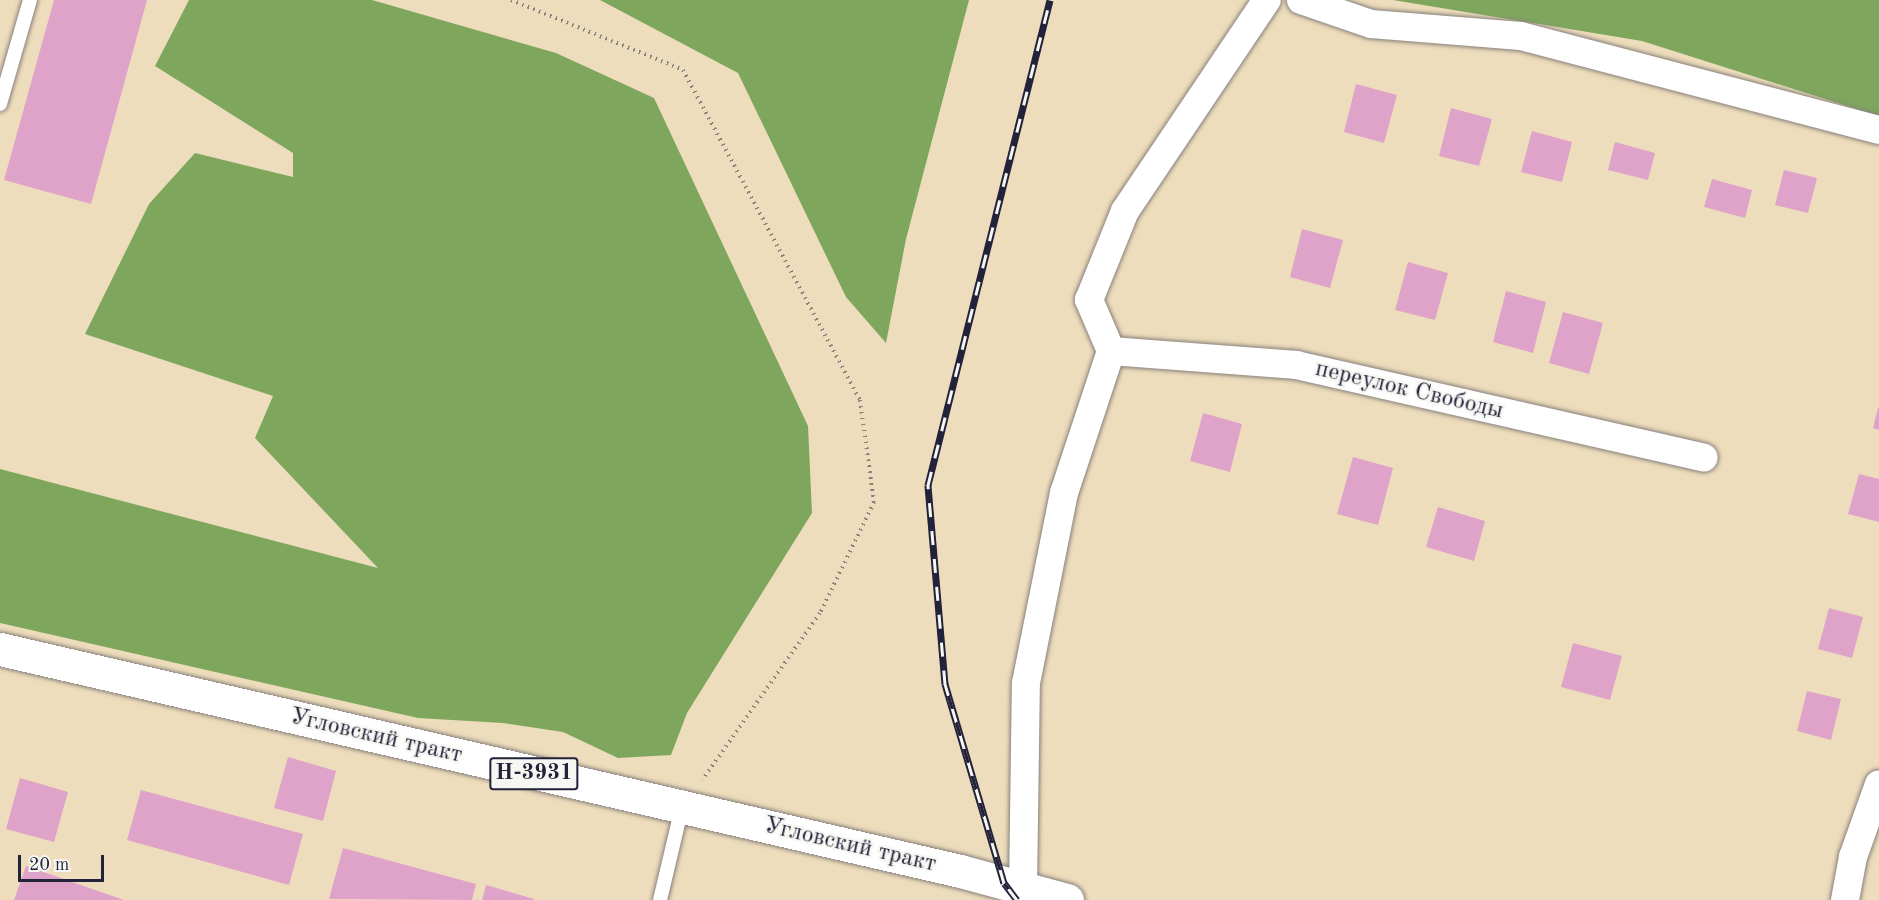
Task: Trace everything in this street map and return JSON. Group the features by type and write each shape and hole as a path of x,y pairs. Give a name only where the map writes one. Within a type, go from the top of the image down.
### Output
{"highway":[{"name":"Угловский тракт","path":"0,649 960,871 1023,890 1067,900"}],"street":[{"path":"1023,890 1026,683 1064,493 1111,351 1089,300 1125,211 1267,0"},
{"path":"1300,0 1371,24 1521,36 1879,130"},
{"name":"переулок Свободы","path":"1111,351 1296,365 1704,458"},
{"path":"1845,900 1852,857 1879,785"}],"lane":[{"path":"0,104 30,0"},
{"path":"660,900 682,807"}],"path":[{"path":"511,0 683,70 860,400 874,502 820,613 682,807"}],"green space":[{"path":"189,0 372,0 556,53 654,98 808,426 812,513 687,713 671,755 618,758 563,732 503,723 418,718 0,623 0,469 378,568 255,438 273,396 85,334 149,204 195,153 293,177 293,153 155,66"},
{"path":"600,0 969,0 906,239 886,343 846,297 738,73"},
{"path":"1393,0 1879,0 1879,116 1642,41"}],"building":[{"path":"54,0 147,0 91,204 4,180"},
{"path":"1356,84 1397,95 1384,143 1344,132"},
{"path":"1451,108 1492,119 1479,166 1439,156"},
{"path":"1532,131 1572,142 1562,182 1521,172"},
{"path":"1615,142 1655,153 1648,180 1608,170"},
{"path":"1784,170 1817,178 1808,213 1775,205"},
{"path":"1712,179 1752,190 1745,218 1704,207"},
{"path":"1302,229 1343,240 1330,288 1290,277"},
{"path":"1408,262 1448,273 1435,320 1395,310"},
{"path":"1506,291 1546,302 1533,353 1493,342"},
{"path":"1563,312 1603,323 1589,374 1549,363"},
{"path":"1879,408 1879,430 1873,428"},
{"path":"1203,413 1242,424 1230,472 1190,461"},
{"path":"1353,457 1393,468 1378,525 1337,514"},
{"path":"1859,474 1879,479 1879,522 1848,514"},
{"path":"1438,507 1485,521 1474,561 1426,547"},
{"path":"1829,608 1863,617 1852,658 1818,649"},
{"path":"1573,643 1622,656 1610,700 1561,687"},
{"path":"1807,691 1841,699 1831,740 1797,731"},
{"path":"288,757 336,771 323,821 274,808"},
{"path":"20,778 68,792 54,842 6,829"},
{"path":"141,790 303,834 289,885 127,840"},
{"path":"343,848 476,884 472,900 329,899"},
{"path":"26,866 124,900 14,900"},
{"path":"486,885 534,899 534,900 482,900"}],"railway":[{"path":"1017,900 1004,883 945,684 928,485 1050,0"}]}
